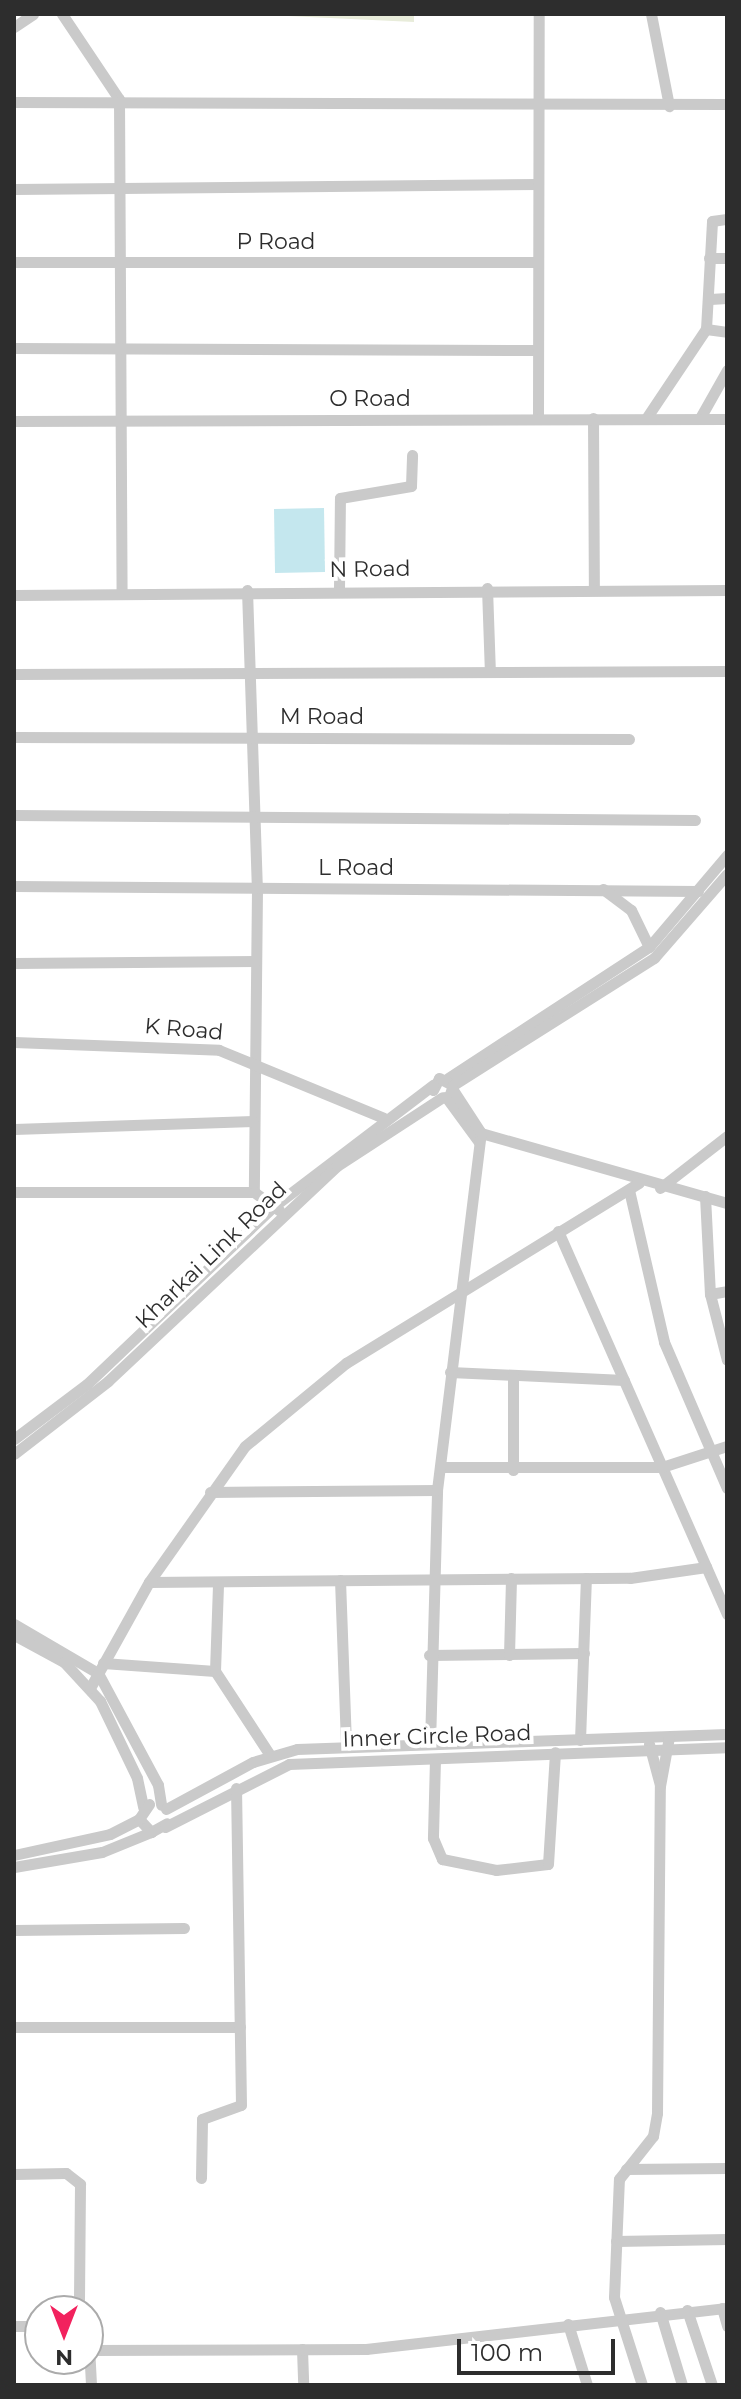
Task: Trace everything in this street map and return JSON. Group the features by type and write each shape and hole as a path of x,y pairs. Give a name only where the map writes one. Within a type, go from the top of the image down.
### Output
{"street":[{"path":"14,27 33,14"},
{"path":"62,14 119,102 122,591"},
{"path":"538,418 539,14"},
{"path":"651,14 669,106"},
{"path":"14,102 727,104"},
{"path":"14,189 538,184"},
{"path":"647,417 706,329 712,221 727,219"},
{"path":"709,258 727,258"},
{"name":"P Road","path":"14,262 538,262"},
{"path":"710,299 727,298"},
{"path":"706,329 727,332"},
{"path":"14,348 120,346 538,350"},
{"path":"700,418 727,370"},
{"path":"593,418 594,587"},
{"name":"O Road","path":"14,421 727,419"},
{"path":"339,589 340,498 411,486 412,455"},
{"name":"N Road","path":"14,595 122,591 594,587 727,590"},
{"path":"487,588 490,672"},
{"path":"247,590 247,671 257,889 252,1060 254,1192"},
{"path":"14,674 727,671"},
{"name":"M Road","path":"14,737 629,739"},
{"path":"14,815 695,820"},
{"path":"727,855 649,947 448,1090 480,1138 634,1186 705,1196 727,1203"},
{"name":"Kharkai Link Road","path":"14,1454 108,1381 279,1209 381,1133 654,958 727,874"},
{"name":"L Road","path":"14,886 257,889 599,887 698,891"},
{"path":"599,887 631,910 649,947"},
{"path":"14,963 256,961"},
{"name":"K Road","path":"14,1042 180,1045 252,1060 384,1118"},
{"name":"Kharkai Link Road","path":"14,1439 87,1384 384,1118 433,1085 448,1090"},
{"path":"14,1129 253,1121"},
{"path":"660,1188 727,1136"},
{"path":"430,1744 431,1577 437,1490 480,1138"},
{"path":"90,1688 149,1582 210,1492 289,1406 459,1294 634,1186"},
{"path":"634,1186 664,1342 727,1488"},
{"path":"14,1192 254,1192 279,1209"},
{"path":"705,1196 710,1294 727,1360"},
{"path":"558,1231 727,1614"},
{"path":"710,1294 727,1291"},
{"path":"450,1372 624,1380"},
{"path":"513,1375 513,1470"},
{"path":"441,1467 513,1470 662,1467 727,1446"},
{"path":"210,1492 437,1490"},
{"path":"149,1582 218,1584 431,1577 586,1578 706,1567"},
{"path":"509,1655 511,1578"},
{"path":"580,1740 586,1578"},
{"path":"340,1580 346,1745"},
{"path":"218,1584 215,1671 270,1755"},
{"path":"14,1624 100,1668 215,1671"},
{"path":"14,1635 64,1662 90,1688 131,1761 141,1813 151,1832"},
{"path":"429,1655 584,1653"},
{"path":"100,1668 158,1785 165,1827"},
{"name":"Inner Circle Road","path":"14,1867 102,1852 165,1827 236,1788 289,1764 555,1752 669,1743 727,1734"},
{"name":"Inner Circle Road","path":"14,1855 82,1844 141,1813 163,1807 270,1755 346,1745 580,1740 649,1744"},
{"path":"642,2385 620,2317 616,2241 626,2169 653,2136 657,2113 660,1786 669,1743"},
{"name":"Inner Circle Road","path":"669,1743 727,1747"},
{"path":"649,1744 660,1786"},
{"path":"435,1759 433,1838 442,1859 496,1870 548,1864 555,1752"},
{"path":"201,2178 202,2119 241,2105 236,1788"},
{"path":"14,1930 184,1928"},
{"path":"14,2027 240,2027"},
{"path":"626,2169 727,2168"},
{"path":"14,2174 75,2175 79,2295"},
{"path":"616,2241 727,2239"},
{"path":"104,2346 366,2349 660,2312 724,2308 727,2326"},
{"path":"687,2310 712,2385"},
{"path":"660,2312 682,2385"},
{"path":"568,2324 587,2385"},
{"path":"302,2349 303,2385"}],"green space":[{"path":"288,14 414,14 414,22 288,16"}],"water":[{"path":"324,508 325,572 275,573 274,509"}]}
